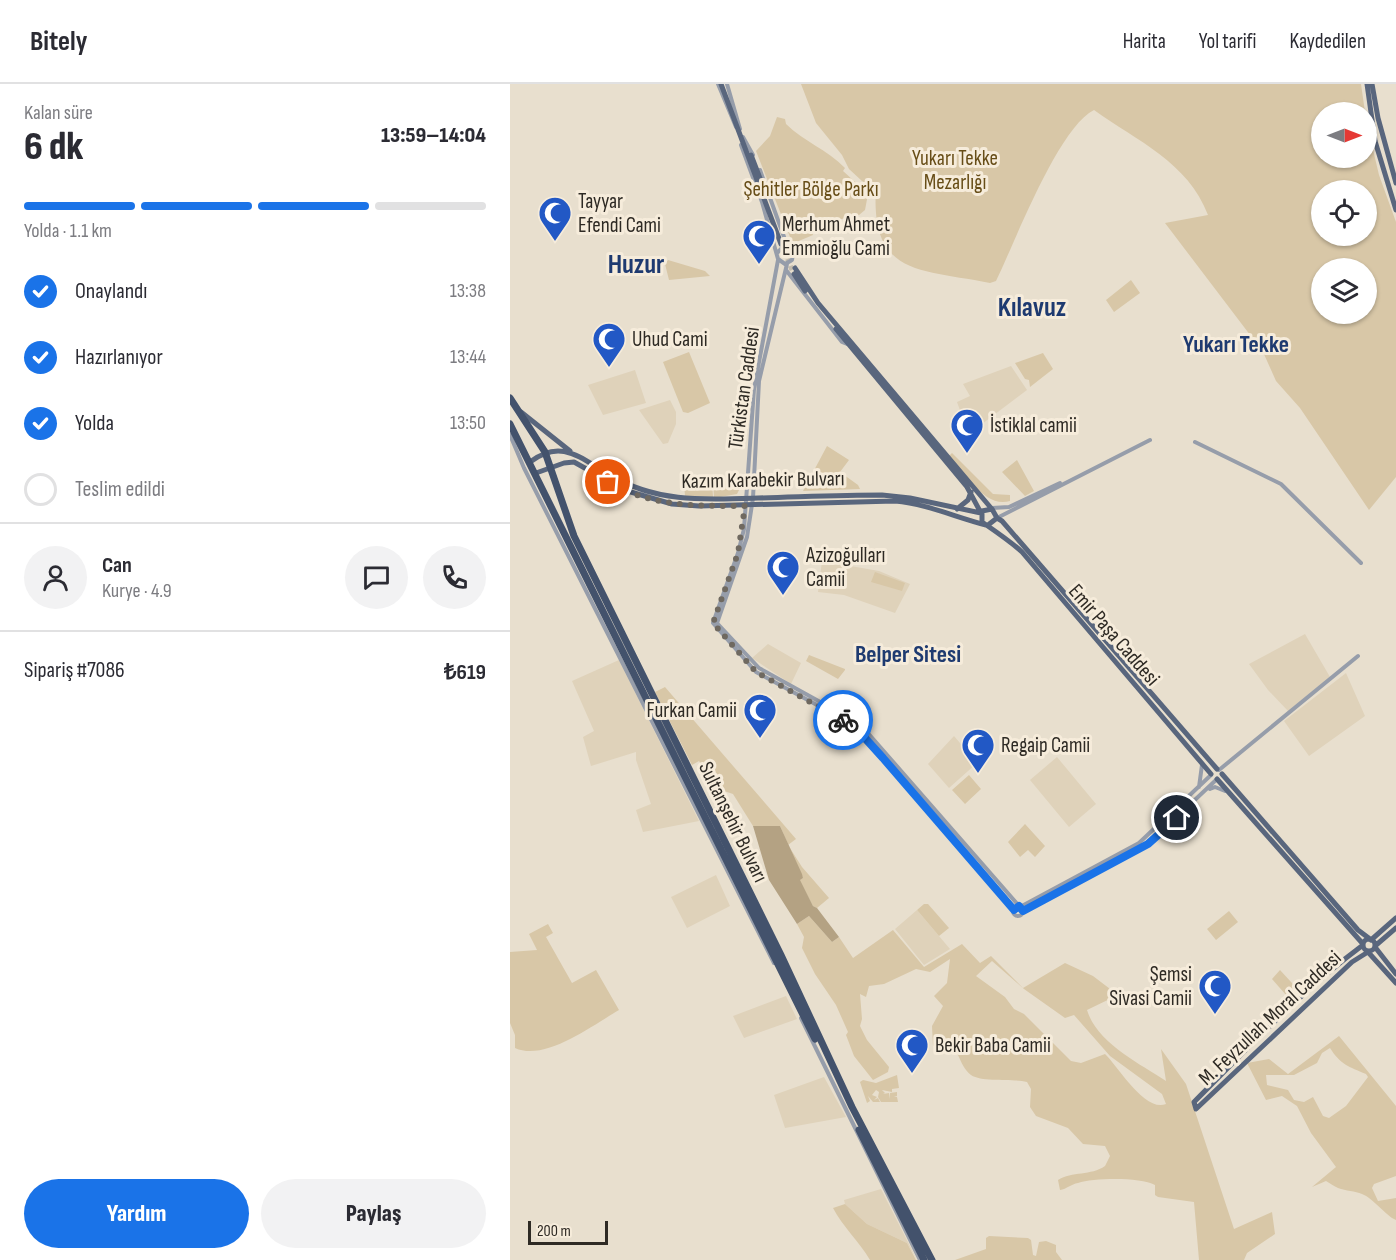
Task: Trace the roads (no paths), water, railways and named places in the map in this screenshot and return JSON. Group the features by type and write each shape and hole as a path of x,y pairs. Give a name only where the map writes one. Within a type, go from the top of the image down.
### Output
{"highway":[{"name":"Sultanşehir Bulvarı","path":"510,398 545,452 574,536 776,944 852,1107 932,1260"},
{"name":"Sultanşehir Bulvarı","path":"510,424 530,462 532,475 922,1260"}],"main road":[{"path":"722,84 784,245"},
{"path":"1367,84 1375,141 1396,210"},
{"path":"1372,84 1378,118 1396,183"},
{"path":"794,269 848,338 996,512 997,518 993,524 986,525 981,521 981,513 971,492 805,291 794,269"},
{"path":"521,412 576,455"},
{"name":"Kazım Karabekir Bulvarı","path":"545,452 558,450 576,455 629,485 659,496 692,500 882,495 910,498 981,513"},
{"path":"530,462 545,452"},
{"name":"Kazım Karabekir Bulvarı","path":"532,475 567,462 579,464 618,487 658,501 699,507 895,501 926,507 986,525"},
{"path":"957,509 968,500 971,492"},
{"path":"981,513 985,508 991,508"},
{"name":"Emir Paşa Caddesi","path":"997,518 1002,521 1232,794 1396,983"},
{"name":"Emir Paşa Caddesi","path":"986,525 1022,552 1087,631 1200,758 1358,930 1371,940 1396,974"},
{"name":"M. Feyzullah Moral Caddesi","path":"1396,918 1371,940 1354,951 1247,1048 1194,1102 1196,1109 1352,962 1368,952 1396,928"},
{"path":"1354,951 1356,937"}],"street":[{"name":"Türkistan Caddesi","path":"742,138 778,252 754,389 749,498"},
{"path":"778,252 784,245 809,287 848,338"},
{"path":"778,260 785,264 793,258"},
{"name":"Türkistan Caddesi","path":"785,264 759,381 748,506 738,553 715,623 759,668 844,717"},
{"path":"785,270 842,342 848,345"},
{"path":"780,289 784,283 791,281 798,288"},
{"name":"Sultanşehir Bulvarı","path":"510,435 523,465 532,475"},
{"path":"997,518 1150,440"},
{"path":"1195,442 1281,484 1361,563"},
{"path":"523,465 530,462"},
{"path":"991,508 1009,507 1083,474"},
{"path":"844,717 883,758 1017,916 1021,908 1139,843 1198,788 1358,656"},
{"path":"844,717 867,732 1021,908"},
{"path":"1198,788 1202,775 1200,758"},
{"path":"1202,795 1216,774"},
{"path":"1014,910 1148,844 1202,795 1215,787 1232,794"},
{"path":"1247,1048 1252,1054"}],"tunnel":[{"path":"782,245 792,270"}],"place":[{"name":"Tayyar Efendi Cami","path":"555,242"},
{"name":"Merhum Ahmet Emmioğlu Cami","path":"759,265"},
{"name":"Uhud Cami","path":"609,368"},
{"name":"İstiklal camii","path":"967,454"},
{"name":"Azizoğulları Camii","path":"783,596"},
{"name":"Furkan Camii","path":"760,739"},
{"name":"Regaip Camii","path":"978,774"},
{"name":"Şemsi Sivasi Camii","path":"1215,1015"},
{"name":"Bekir Baba Camii","path":"912,1074"}],"district":[{"name":"Huzur","path":"636,265"},
{"name":"Kılavuz","path":"1032,308"},
{"name":"Yukarı Tekke","path":"1236,344"},
{"name":"Belper Sitesi","path":"908,654"}],"park label":[{"name":"Yukarı Tekke Mezarlığı","path":"955,170"},
{"name":"Şehitler Bölge Parkı","path":"811,189"}]}
